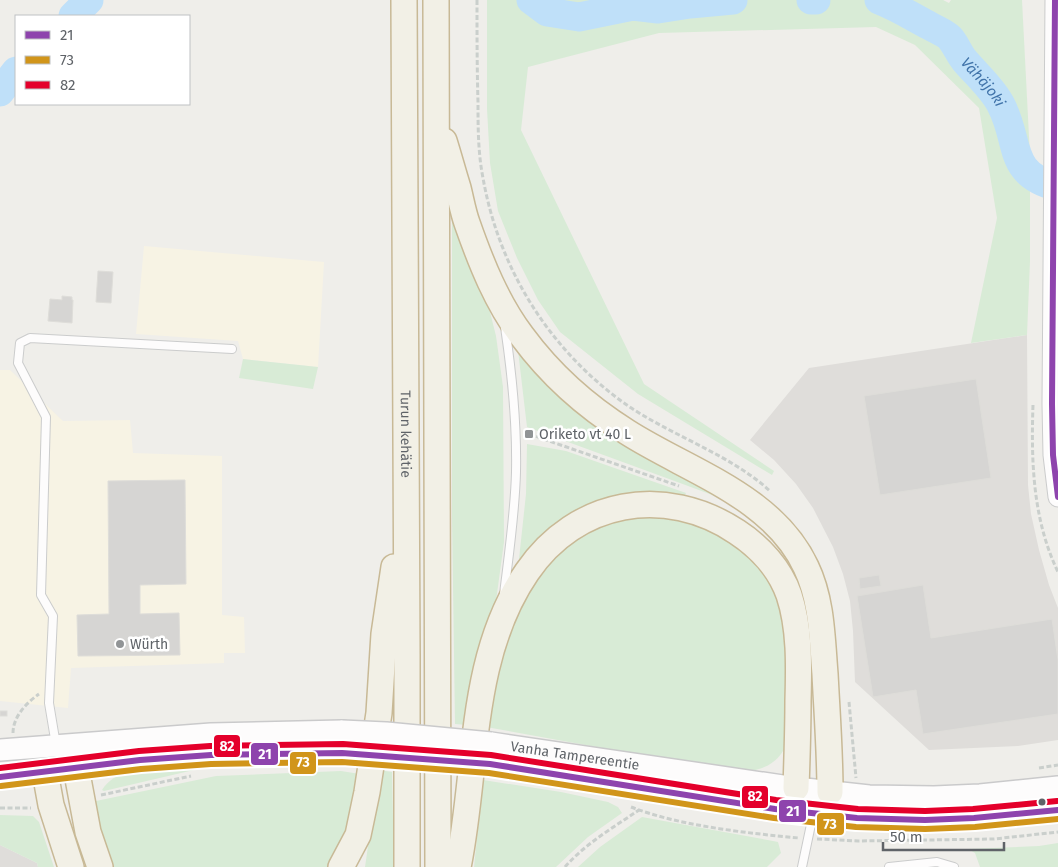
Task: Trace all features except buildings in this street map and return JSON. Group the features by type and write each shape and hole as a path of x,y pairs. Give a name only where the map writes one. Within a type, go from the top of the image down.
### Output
{"highway":[{"name":"Turun kehätie","path":"404,0 406,867"},
{"path":"436,0 438,867"},
{"path":"436,112 466,221 488,277 522,337 559,378 590,406 634,436 740,497 766,515 785,535 807,567 820,612 830,755 830,792"},
{"path":"351,854 368,792 378,723 384,634 406,490"},
{"path":"458,867 465,835 478,716 487,670 502,618 519,584 540,555 564,532 591,516 624,507 656,504 679,507 702,514 731,528 751,542 769,560 783,581 794,614 799,671 796,788"},
{"path":"76,768 88,832 100,867"},
{"path":"45,772 51,805 71,867"}],"main road":[{"name":"Vanha Tampereentie","path":"7,744 56,745 211,734 342,731 491,742 796,788 869,796 934,797 1022,792 1058,787"},
{"path":"45,772 56,745 76,768"},
{"name":"Vanha Tampereentie","path":"0,777 140,760 211,755 342,754 490,764 766,808 857,818 925,820 974,818 1058,810"},
{"path":"796,788 813,814 830,792"}],"street":[{"path":"1055,0 1055,258 1052,404 1053,454 1058,497"}],"lane":[{"path":"502,304 508,344 515,431 516,472 502,618"},
{"path":"56,745 49,704 52,616 41,595 46,416 18,363 20,343 30,338 232,349"},
{"path":"802,867 813,814"},
{"path":"889,867 937,862 954,867"}],"path":[{"path":"477,0 478,135 482,177 492,220 516,279 553,335 600,384 624,403 656,423 735,466 764,485 776,496"},
{"path":"529,434 682,487"},
{"path":"7,744 17,716 33,698 49,686"},
{"path":"848,692 856,779"},
{"path":"830,755 854,759"},
{"path":"1039,768 1058,765"},
{"path":"0,808 37,808"},
{"path":"565,867 571,860 614,826 639,810 670,819 756,834 858,841"}],"shaded area":[{"path":"144,246 324,262 318,367 243,359 238,341 136,334"},
{"path":"1027,335 1028,485 1031,514 1039,550 1058,608 1058,740 1018,746 929,750 855,682 850,601 833,547 813,508 796,484 774,460 750,440 809,368"},
{"path":"0,370 10,370 63,421 130,420 133,453 222,456 222,615 244,617 245,653 224,653 224,663 71,668 68,708 0,701"},
{"path":"0,845 37,863 38,867 0,867"}],"green space":[{"path":"487,0 943,0 949,3 951,0 1022,0 1030,156 1030,261 1027,335 971,343 997,218 979,108 915,45 876,27 659,33 528,67 521,130 644,384 774,471 772,475 638,394 560,332 538,300 517,258 498,211 490,163 487,109"},
{"path":"452,203 486,296 496,336 503,387 504,542 496,601 467,725 455,724 452,517"},
{"path":"517,342 739,508 715,496 527,427"},
{"path":"243,359 318,367 313,389 239,378"},
{"path":"527,444 566,451 686,493 684,497 651,494 522,561 519,559 526,494"},
{"path":"632,510 716,526 767,573 786,619 786,745 777,758 765,767 751,771 735,772 486,727 506,627 546,555"},
{"path":"228,762 102,790 107,783 128,771"},
{"path":"379,770 392,772 394,867 365,867"},
{"path":"341,771 360,774 355,806 333,867 113,867 103,843 96,801 216,776"},
{"path":"483,780 561,792 608,802 618,807 622,813 588,837 556,867 474,867"},
{"path":"0,815 33,816 39,822 54,867 38,867 37,863 0,845"},
{"path":"642,817 778,842 781,853 767,867 578,867 600,847"},
{"path":"1058,843 1058,867 980,867 975,853 968,849 1039,846"}],"waterway":[{"name":"Vähäjoki","path":"74,15 89,0"},
{"name":"Vähäjoki","path":"531,0 547,12 579,17 633,6 658,9 733,0"},
{"name":"Vähäjoki","path":"811,0 816,0"},
{"name":"Vähäjoki","path":"879,0 905,12 950,38 963,58 998,99 1007,119 1017,155 1022,165 1030,174 1041,181 1058,187"},
{"name":"Vähäjoki","path":"0,92 15,72"}],"transit line":[{"name":"21","path":"1055,0 1052,404 1053,455 1058,497"},
{"name":"82","path":"0,768 139,751 210,746 343,744 491,755 776,800 858,809 925,811 973,809 1057,801"},
{"name":"21","path":"0,777 140,760 211,755 342,753 490,764 775,809 857,818 925,820 974,818 1058,810"},
{"name":"73","path":"1,786 141,769 211,764 342,762 489,773 774,818 856,827 925,829 975,827 1058,819"}],"place":[{"name":"Oriketo vt 40 L","path":"529,434"},
{"name":"Würth","path":"120,644"}]}
